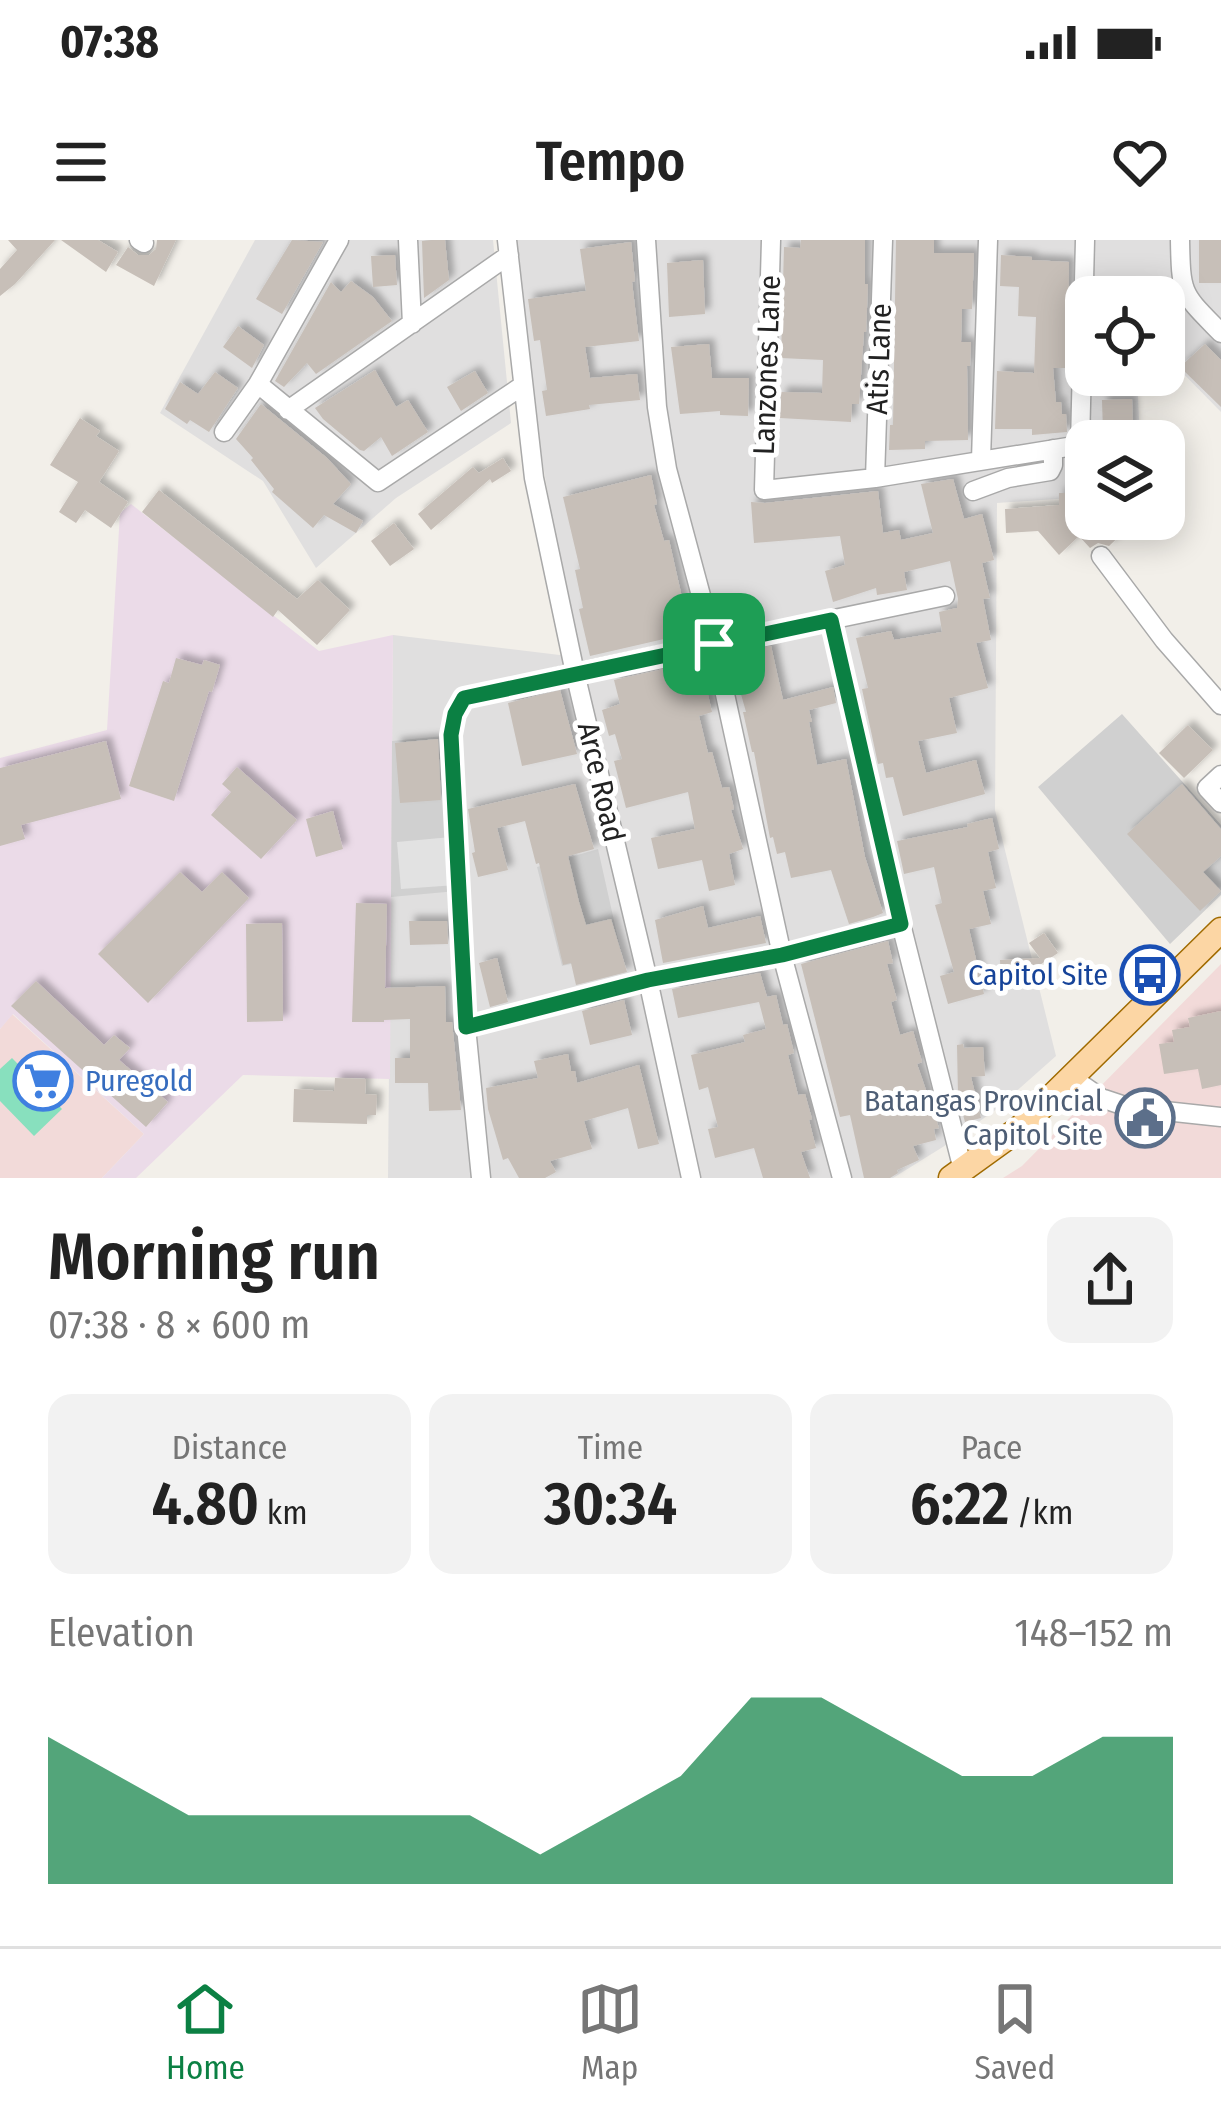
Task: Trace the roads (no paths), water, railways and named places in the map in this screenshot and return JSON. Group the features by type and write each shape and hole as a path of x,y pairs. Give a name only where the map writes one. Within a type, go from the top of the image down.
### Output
{"main road":[{"path":"957,1174 1018,1129 1221,930"}],"street":[{"path":"224,432 258,384 338,240"},
{"path":"408,240 412,324"},
{"path":"646,240 667,469 714,644 782,955 842,1178"},
{"name":"Lanzones Lane","path":"771,240 764,490 874,478"},
{"name":"Atis Lane","path":"874,478 883,240"},
{"path":"981,460 988,240"},
{"path":"874,478 1080,445 1085,240"},
{"path":"1180,240 1180,285 1221,333"},
{"path":"288,410 412,324 508,248"},
{"name":"Arce Road","path":"508,248 534,478 691,1178"},
{"path":"258,384 378,482 522,386"},
{"path":"973,491 1014,476 1050,470 1053,449"},
{"path":"1101,556 1143,615 1221,706"},
{"path":"481,1178 466,1027 451,735 464,698 945,596"},
{"path":"831,620 957,1174"},
{"path":"1221,775 1208,788 1221,803"},
{"path":"466,1027 648,980 782,955 901,924"},
{"path":"1072,1078 1101,1098 1128,1107 1221,1117"}],"place":[{"name":"Capitol Site","path":"1150,975"},
{"name":"Puregold","path":"43,1081"},
{"name":"Batangas Provincial Capitol Site","path":"1145,1118"}]}
